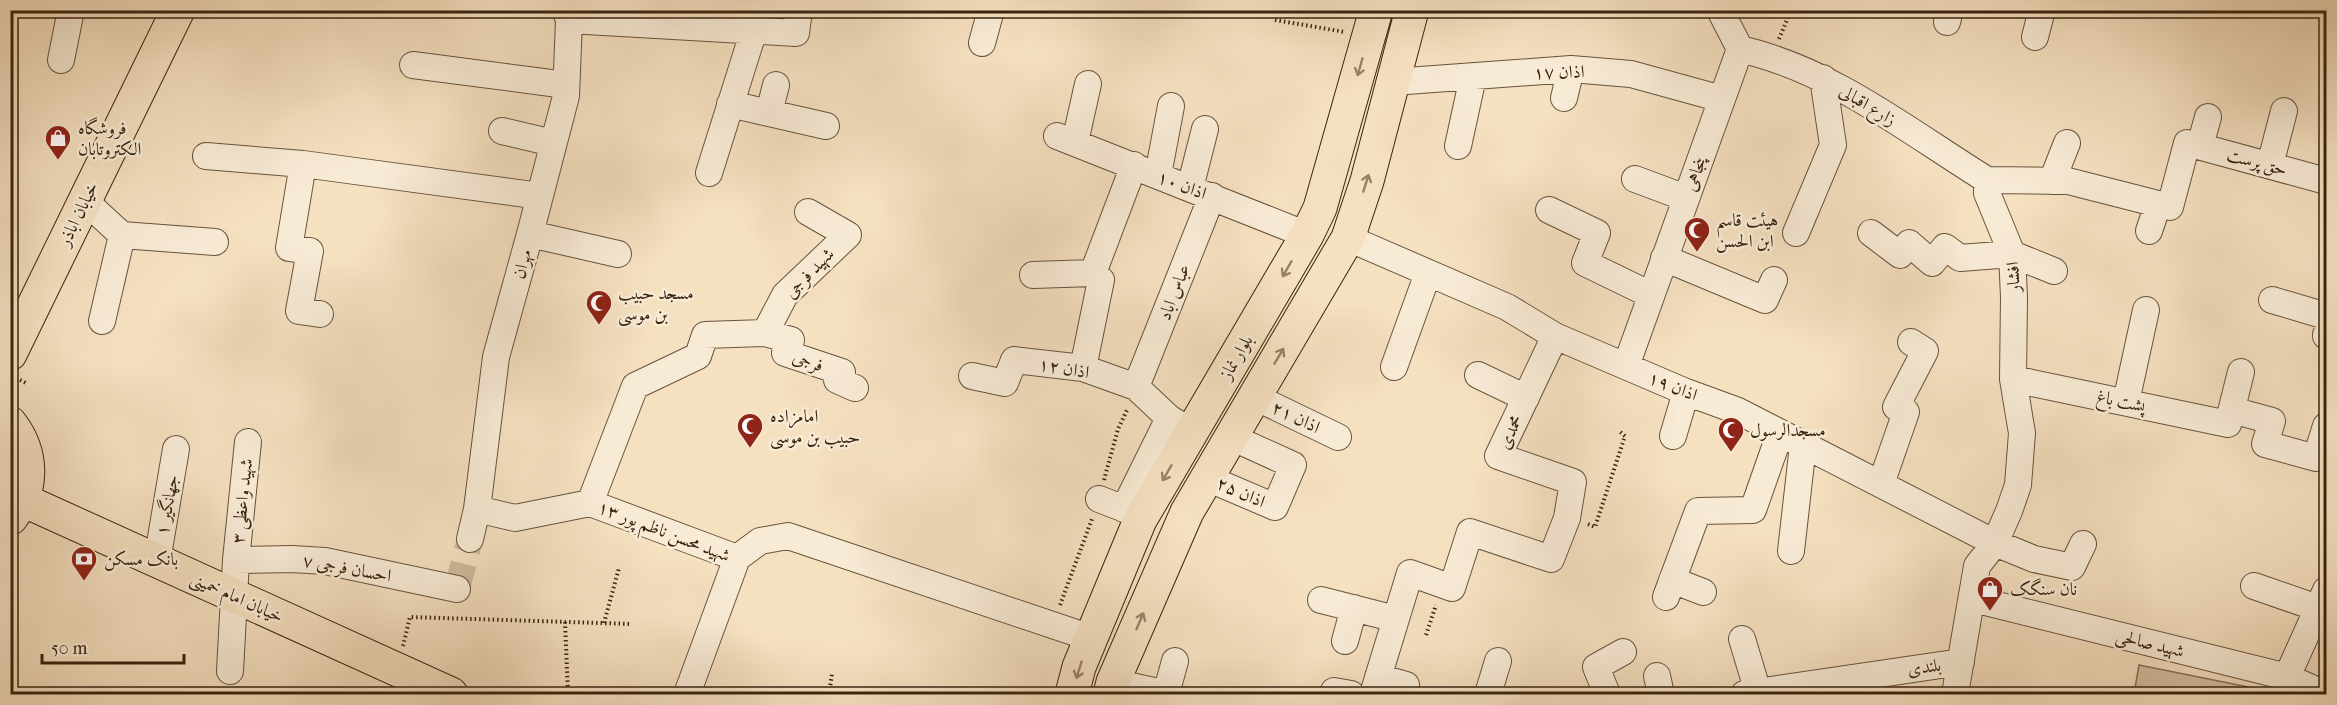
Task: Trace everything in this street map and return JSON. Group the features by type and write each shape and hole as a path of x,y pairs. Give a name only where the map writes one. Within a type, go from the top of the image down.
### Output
{"main road":[{"name":"خیابان اباذر","path":"10,354 178,10"},
{"name":"بلوار نماز","path":"1112,688 1187,512 1348,238 1367,181 1412,10"},
{"name":"بلوار نماز","path":"1072,694 1079,667 1133,512 1180,425 1307,235 1320,208 1372,23"},
{"path":"10,423 19,434 27,456 28,478 14,516"},
{"name":"خیابان امام خمینی","path":"14,516 157,561 396,670 439,692"}],"street":[{"path":"61,60 71,10"},
{"path":"982,43 992,10"},
{"path":"1720,10 1740,49"},
{"path":"2035,37 2042,10"},
{"path":"567,15 754,30 798,22"},
{"name":"مهران","path":"470,539 477,509 496,357 566,96 567,15"},
{"path":"709,172 754,30"},
{"name":"زارع اقبالی","path":"1740,49 1772,57 1823,78 1862,88 1988,180"},
{"name":"پنجاهی","path":"1626,366 1740,49"},
{"path":"413,65 566,85"},
{"path":"1564,98 1571,69"},
{"name":"اذان ۱۷","path":"1393,82 1571,69 1631,74 1722,99"},
{"path":"1458,146 1473,77"},
{"path":"1796,233 1833,145 1823,78"},
{"name":"اذان ۱۰","path":"1088,84 1066,139 1307,235"},
{"path":"769,113 776,85"},
{"path":"730,104 826,126"},
{"path":"1158,175 1171,106"},
{"path":"2270,165 2284,111"},
{"path":"1988,180 2068,181 2170,207 2193,144 2208,117"},
{"name":"عباس اباد","path":"1136,387 1201,192 1205,129"},
{"path":"502,131 554,143"},
{"path":"2052,181 2067,143"},
{"name":"حق پرست","path":"2193,144 2326,181"},
{"path":"206,156 303,164 540,196"},
{"path":"303,164 289,248 309,251 300,311 320,314"},
{"path":"1093,273 1134,165"},
{"path":"1635,180 1686,198"},
{"name":"افشار","path":"1954,694 1973,599 1977,566 1995,543 2018,485 2022,433 2013,379 2012,254 1987,194 1988,180"},
{"path":"85,201 122,235 215,242"},
{"path":"2149,231 2158,204"},
{"path":"1549,210 1597,233 1585,263 1651,295"},
{"name":"شهید فرجی","path":"765,333 785,295 848,235 808,212"},
{"path":"1871,233 1900,255 1908,243 1932,263 1945,247 1960,258 2012,254 2054,271"},
{"path":"530,234 618,254"},
{"path":"102,321 122,235"},
{"name":"اذان ۱۹","path":"1348,238 1507,307 1555,336 1686,392 1738,411 1995,543 2034,559 2072,567 2083,544"},
{"path":"1664,258 1766,300 1774,280"},
{"path":"1033,275 1093,273 1101,280 1083,368"},
{"path":"1394,367 1428,273"},
{"path":"2272,300 2326,316"},
{"path":"2126,402 2145,310"},
{"path":"477,509 515,518 590,503 635,386 698,356 705,335 765,333"},
{"name":"فرجی","path":"765,333 790,340 785,353 842,372 837,380 855,388"},
{"name":"محمدی","path":"1555,336 1498,456 1573,482 1567,518"},
{"path":"1881,484 1906,412 1896,407 1918,347"},
{"name":"اذان ۱۲","path":"972,376 1005,383 1014,360 1083,368 1136,387 1180,425"},
{"path":"2230,417 2241,372"},
{"path":"1478,375 1526,398"},
{"name":"پشت باغ","path":"2013,379 2126,402 2272,421 2265,444 2316,459 2326,426"},
{"path":"1673,436 1686,392"},
{"name":"اذان ۲۱","path":"1255,397 1338,437"},
{"path":"1703,592 1669,589 1698,511 1753,510 1780,433"},
{"name":"اذان ۲۵","path":"1207,477 1275,507 1293,465 1231,437"},
{"name":"شهید واعظی ۳","path":"236,560 249,442"},
{"path":"1791,551 1803,445"},
{"name":"جهانگیر ۱","path":"157,561 176,449"},
{"path":"1099,499 1133,512"},
{"name":"شهید محسن ناظم پور ۱۳","path":"590,503 738,558 687,694"},
{"path":"1407,686 1375,686 1410,573 1452,588 1470,532 1551,559 1567,518"},
{"path":"738,558 760,540 788,536 1091,638"},
{"name":"احسان فرجی ۷","path":"236,560 292,558 325,561 457,589"},
{"path":"230,671 236,560"},
{"path":"2254,586 2324,603 2291,684"},
{"name":"شهید صالحی","path":"1973,599 2325,694"},
{"path":"1321,600 1396,619"},
{"path":"1345,641 1354,608"},
{"path":"1742,639 1751,693"},
{"path":"1607,694 1596,667 1623,652"},
{"path":"1112,688 1167,694 1176,662"},
{"path":"1488,694 1498,662"},
{"name":"بلندی","path":"1751,693 1961,662"}],"path":[{"path":"1772,57 1791,10"},
{"path":"1275,20 1372,23"},
{"path":"1567,518 1595,527 1625,436 1619,431"},
{"path":"604,623 619,568"},
{"path":"1426,635 1442,584"},
{"path":"396,670 410,617 632,624"},
{"path":"566,622 568,694"},
{"path":"829,694 832,675"}],"shaded area":[{"path":"2139,665 2278,693 2134,694"}],"tunnel":[{"path":"457,589 470,539"}],"place":[{"name":"فروشگاه الکتروتابان","path":"58,161"},
{"name":"هیئت قاسم ابن الحسن","path":"1697,253"},
{"name":"مسجد حبیب بن موسی","path":"599,326"},
{"name":"امامزاده حبیب بن موسی","path":"750,449"},
{"name":"مسجدالرسول","path":"1731,453"},
{"name":"بانک مسکن","path":"84,582"},
{"name":"نان سنگک","path":"1990,612"}]}
